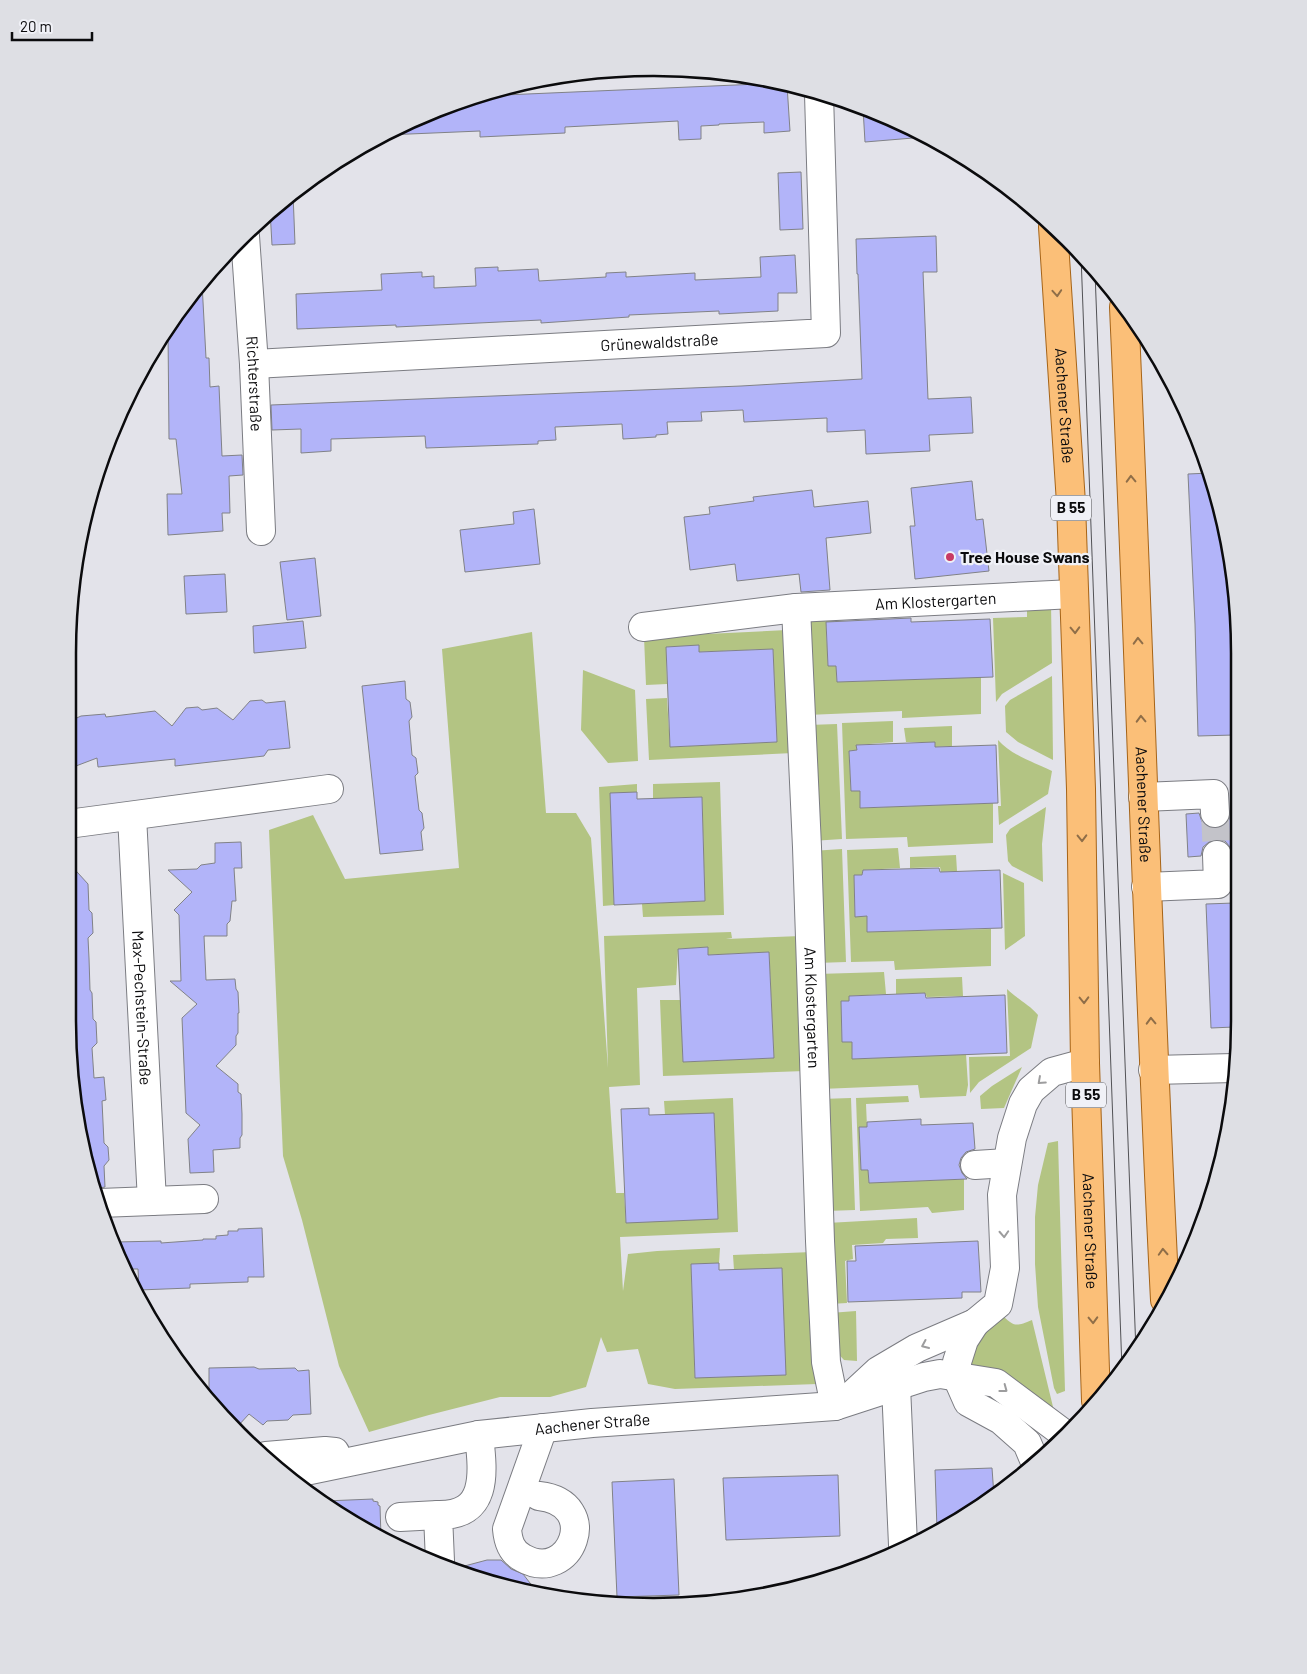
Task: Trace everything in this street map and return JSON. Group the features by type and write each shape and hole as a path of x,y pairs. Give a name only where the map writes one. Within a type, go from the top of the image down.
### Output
{"main road":[{"name":"Aachener Straße","path":"1063,250 1081,789 1085,1062 1096,1391"},
{"name":"Aachener Straße","path":"1125,321 1139,661 1153,1070 1164,1288"}],"street":[{"name":"Grünewaldstraße","path":"254,364 826,333 819,101"},
{"name":"Richterstraße","path":"246,244 254,364 261,531"},
{"name":"Am Klostergarten","path":"643,626 796,608 1073,594"},
{"name":"Am Klostergarten","path":"796,608 807,856 820,1241 826,1362 835,1406"},
{"path":"76,823 330,789"},
{"path":"1143,797 1214,794 1215,813"},
{"name":"Max-Pechstein-Straße","path":"132,816 152,1201"},
{"path":"1146,887 1218,884 1217,856"},
{"path":"835,1406 852,1395 878,1371 917,1348 975,1323 998,1304 1005,1268 1002,1195 1012,1138 1023,1104 1031,1090 1052,1072 1085,1062"},
{"path":"1153,1070 1229,1068"},
{"path":"975,1166 1007,1163"},
{"path":"106,1202 204,1199"},
{"path":"975,1323 964,1340 957,1362 958,1377 968,1402 1001,1420 1026,1443 1032,1456"},
{"name":"Aachener Straße","path":"296,1473 479,1435 543,1428 835,1406 924,1377 940,1374 996,1383 1060,1431"},
{"path":"896,1386 902,1541"},
{"path":"539,1496 556,1500 572,1512 575,1527 574,1540 568,1551 550,1563 540,1564 528,1562 512,1550 507,1529 543,1428"},
{"path":"400,1517 463,1512 473,1502 481,1484 482,1463 479,1435"},
{"path":"275,1455 325,1451 335,1452 354,1460"},
{"path":"438,1515 440,1557"}],"green space":[{"path":"1027,604 1051,604 1052,663 1002,694 996,702 993,618 1027,617"},
{"path":"869,610 869,618 834,621 833,626 826,626 828,666 836,666 837,682 981,677 981,714 902,718 902,711 807,715 803,612"},
{"path":"787,630 793,753 649,760 646,699 667,698 670,747 777,742 773,649 699,652 698,646 666,647 667,684 646,685 644,637"},
{"path":"532,632 546,813 576,813 591,838 608,1068 604,936 731,932 732,938 726,939 801,936 805,1071 663,1076 660,1000 681,1000 683,1062 774,1058 769,952 708,955 708,947 678,949 676,985 637,988 640,1085 609,1087 616,1193 624,1193 626,1222 718,1219 714,1113 665,1115 664,1101 733,1098 738,1232 620,1237 623,1291 628,1254 720,1248 719,1263 691,1265 695,1378 734,1270 733,1255 812,1252 817,1384 675,1389 648,1384 638,1349 607,1352 601,1337 586,1387 550,1397 500,1397 369,1432 339,1366 302,1220 283,1156 269,830 313,815 345,879 459,868 442,649"},
{"path":"583,670 635,690 638,761 608,763 581,730"},
{"path":"1052,676 1053,760 1018,742 1006,732 1005,706 1010,700"},
{"path":"893,721 893,742 857,745 857,750 849,751 851,791 860,791 861,808 993,803 993,843 908,847 907,837 846,839 842,723"},
{"path":"837,724 842,839 812,841 808,725"},
{"path":"952,726 952,746 935,747 934,742 906,742 904,728"},
{"path":"998,740 1016,754 1052,771 1048,794 999,825 998,806 1001,806"},
{"path":"720,782 724,915 643,917 642,904 705,901 702,797 653,799 653,784"},
{"path":"637,784 637,792 610,794 614,905 603,906 599,787"},
{"path":"1046,807 1042,844 1043,882 1012,866 1008,861 1006,835 1010,829"},
{"path":"898,848 900,868 863,870 862,875 854,875 855,916 867,916 867,932 991,929 991,966 895,970 894,961 851,962 847,850"},
{"path":"842,849 846,962 816,963 812,851"},
{"path":"956,855 957,871 941,872 940,867 910,868 910,857"},
{"path":"1003,873 1024,883 1025,936 1005,950"},
{"path":"884,972 886,994 849,996 849,1001 841,1002 842,1042 852,1042 853,1059 966,1054 968,1085 966,1096 920,1098 918,1085 821,1089 817,974"},
{"path":"962,977 963,996 927,997 925,993 896,994 896,979"},
{"path":"1007,989 1038,1015 1031,1048 979,1082 970,1093 969,1057 1010,1056"},
{"path":"1022,1067 1004,1108 981,1109 980,1096"},
{"path":"908,1096 909,1102 866,1104 867,1127 859,1127 861,1170 868,1170 869,1183 964,1179 964,1210 932,1213 928,1207 860,1211 856,1098"},
{"path":"851,1098 855,1210 826,1211 821,1099"},
{"path":"1058,1141 1065,1391 1057,1394 1054,1388 1038,1307 1035,1264 1035,1217 1038,1185 1048,1143"},
{"path":"917,1218 918,1238 886,1239 883,1243 852,1245 853,1259 845,1261 847,1303 830,1304 827,1223"},
{"path":"856,1311 857,1361 844,1360 831,1346 830,1313"},
{"path":"1000,1313 1012,1323 1018,1325 1032,1320 1054,1411 984,1366 970,1366 977,1339"}],"building":[{"path":"750,84 787,92 790,131 764,133 764,122 719,124 701,126 701,139 679,140 678,121 565,127 565,133 480,137 480,131 402,134 468,107 509,95"},
{"path":"863,116 913,138 865,142"},
{"path":"801,172 803,229 780,230 778,173"},
{"path":"293,203 295,244 272,245 271,222"},
{"path":"936,236 937,272 923,272 928,399 971,397 973,433 929,435 930,451 866,454 865,430 827,432 827,418 744,422 743,410 701,412 702,421 667,422 668,434 656,435 656,437 623,439 622,424 555,427 556,440 538,441 538,444 426,448 425,436 331,439 331,451 301,453 301,429 272,430 271,405 741,386 862,379 856,239"},
{"path":"795,255 797,293 778,293 778,311 719,314 719,311 629,315 629,317 541,323 541,320 396,327 396,325 297,329 296,294 382,290 381,274 422,272 422,277 434,276 434,288 476,286 475,268 498,267 498,271 538,269 539,281 606,277 606,273 626,272 626,277 695,273 695,280 761,277 760,257"},
{"path":"203,294 206,358 209,358 210,387 219,386 222,456 242,455 243,475 229,476 230,513 222,513 223,531 168,535 167,494 182,494 176,439 169,439 168,342"},
{"path":"1202,473 1220,541 1230,616 1231,735 1198,736 1188,474"},
{"name":"Tree House Swans","path":"972,481 976,520 983,519 989,571 915,579 910,526 915,526 911,488"},
{"path":"812,490 814,507 868,501 871,533 826,538 830,590 801,592 799,574 737,581 735,564 690,570 684,517 710,514 709,507 754,501 753,497"},
{"path":"534,509 540,564 465,572 460,530 514,524 513,512"},
{"path":"315,558 321,616 287,620 280,562"},
{"path":"225,574 227,612 186,614 184,576"},
{"path":"911,618 911,622 990,619 993,677 837,682 836,666 828,666 826,622"},
{"path":"303,621 306,648 254,653 253,626"},
{"path":"699,645 699,652 773,649 777,742 670,747 666,647"},
{"path":"405,681 406,699 410,702 412,717 409,721 412,755 416,758 418,773 415,776 419,810 422,813 424,828 421,832 423,850 380,854 362,686"},
{"path":"262,700 266,703 285,701 290,748 268,750 264,756 175,766 175,759 98,767 97,758 76,766 76,718 81,716 105,714 106,717 155,711 172,726 186,708 198,707 202,710 217,708 233,720 250,701"},
{"path":"935,742 935,747 996,745 998,803 860,808 860,791 851,791 849,751 857,750 856,745"},
{"path":"637,792 637,799 702,797 705,901 614,905 610,793"},
{"path":"1231,812 1231,850 1225,841 1216,839 1203,847 1201,856 1188,857 1186,814 1199,813 1202,822 1208,827 1215,829 1224,826 1229,820"},
{"path":"241,842 242,868 234,868 236,901 232,901 230,921 227,924 227,936 204,936 206,980 235,979 238,992 239,1013 236,1045 216,1066 238,1084 238,1092 241,1094 242,1135 240,1138 240,1148 213,1150 214,1172 190,1173 188,1139 200,1125 186,1113 182,1018 197,1004 170,981 181,981 179,915 174,910 192,892 168,870 197,869 201,865 215,863 215,843"},
{"path":"939,868 940,872 1000,870 1002,928 867,932 867,916 855,917 854,875 862,875 863,870"},
{"path":"76,871 88,884 89,910 92,913 93,933 88,938 90,990 92,993 93,1019 96,1022 97,1043 92,1048 94,1078 104,1077 106,1100 102,1101 104,1143 108,1147 109,1160 104,1166 105,1187 101,1188 87,1133 77,1058"},
{"path":"1231,903 1231,1027 1211,1028 1206,904"},
{"path":"708,947 708,955 769,952 774,1058 683,1062 678,949"},
{"path":"925,993 926,998 1005,995 1007,1053 852,1059 852,1042 842,1042 841,1001 849,1001 849,996"},
{"path":"649,1108 649,1115 714,1113 718,1219 626,1223 621,1109"},
{"path":"921,1119 921,1125 973,1123 975,1149 966,1152 961,1158 959,1165 967,1179 869,1183 868,1170 861,1170 859,1127 867,1127 867,1122"},
{"path":"262,1228 264,1277 248,1277 248,1282 190,1284 190,1288 144,1290 139,1281 138,1269 133,1269 120,1242 161,1241 161,1243 216,1239 216,1236 228,1235 228,1231 238,1231 238,1229"},
{"path":"978,1241 981,1292 962,1292 962,1298 848,1302 847,1261 856,1261 855,1246"},
{"path":"719,1263 719,1270 782,1268 786,1375 695,1378 691,1264"},
{"path":"254,1367 259,1369 295,1368 298,1371 309,1370 311,1414 293,1415 288,1420 267,1421 263,1425 249,1414 240,1424 209,1388 209,1368"},
{"path":"992,1468 993,1486 937,1523 935,1470"},
{"path":"838,1475 840,1536 726,1540 723,1478"},
{"path":"674,1479 679,1595 617,1597 612,1482"},
{"path":"373,1499 380,1506 381,1529 365,1520 334,1501"},
{"path":"487,1560 501,1560 511,1569 523,1574 531,1585 504,1578 465,1566"}],"tunnel":[{"path":"1215,813 1217,855"}],"tram line":[{"path":"1081,267 1122,1357"},
{"path":"1095,283 1135,1337"}],"place":[{"name":"Tree House Swans","path":"950,557"}]}
